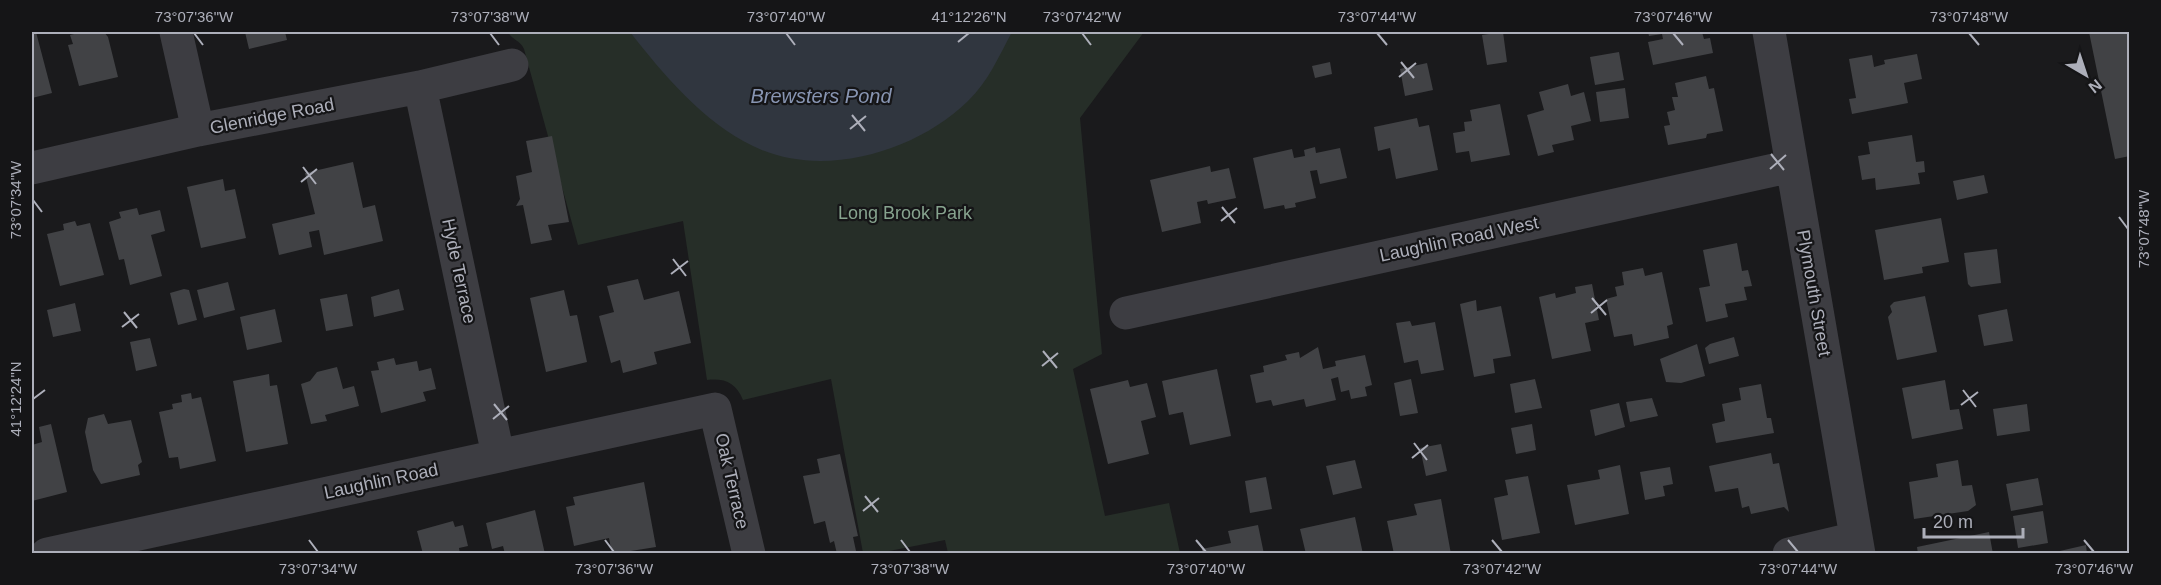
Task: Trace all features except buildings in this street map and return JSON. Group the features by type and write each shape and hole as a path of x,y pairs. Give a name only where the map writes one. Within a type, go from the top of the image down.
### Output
{"street":[{"path":"176,32 198,130"},
{"name":"Plymouth Street","path":"1769,32 1858,546"},
{"name":"Glenridge Road","path":"32,168 198,130 420,87 512,65"},
{"name":"Hyde Terrace","path":"420,87 498,455"},
{"name":"Laughlin Road West","path":"1126,313 1792,166"},
{"name":"Laughlin Road","path":"47,554 715,409"},
{"name":"Oak Terrace","path":"715,409 749,554"},
{"path":"1789,554 1858,546"}],"green space":[{"name":"Long Brook Park","path":"508,32 1144,32 1080,118 1102,354 1073,369 1105,516 1169,503 1180,553 948,553 945,540 879,553 863,553 831,379 743,400 737,389 729,383 707,380 683,221 578,245 524,49"}],"water":[{"name":"Brewsters Pond","path":"630,32 1012,32 981,86 947,119 895,147 837,160 808,160 780,156 753,146 717,124 685,96"}]}
